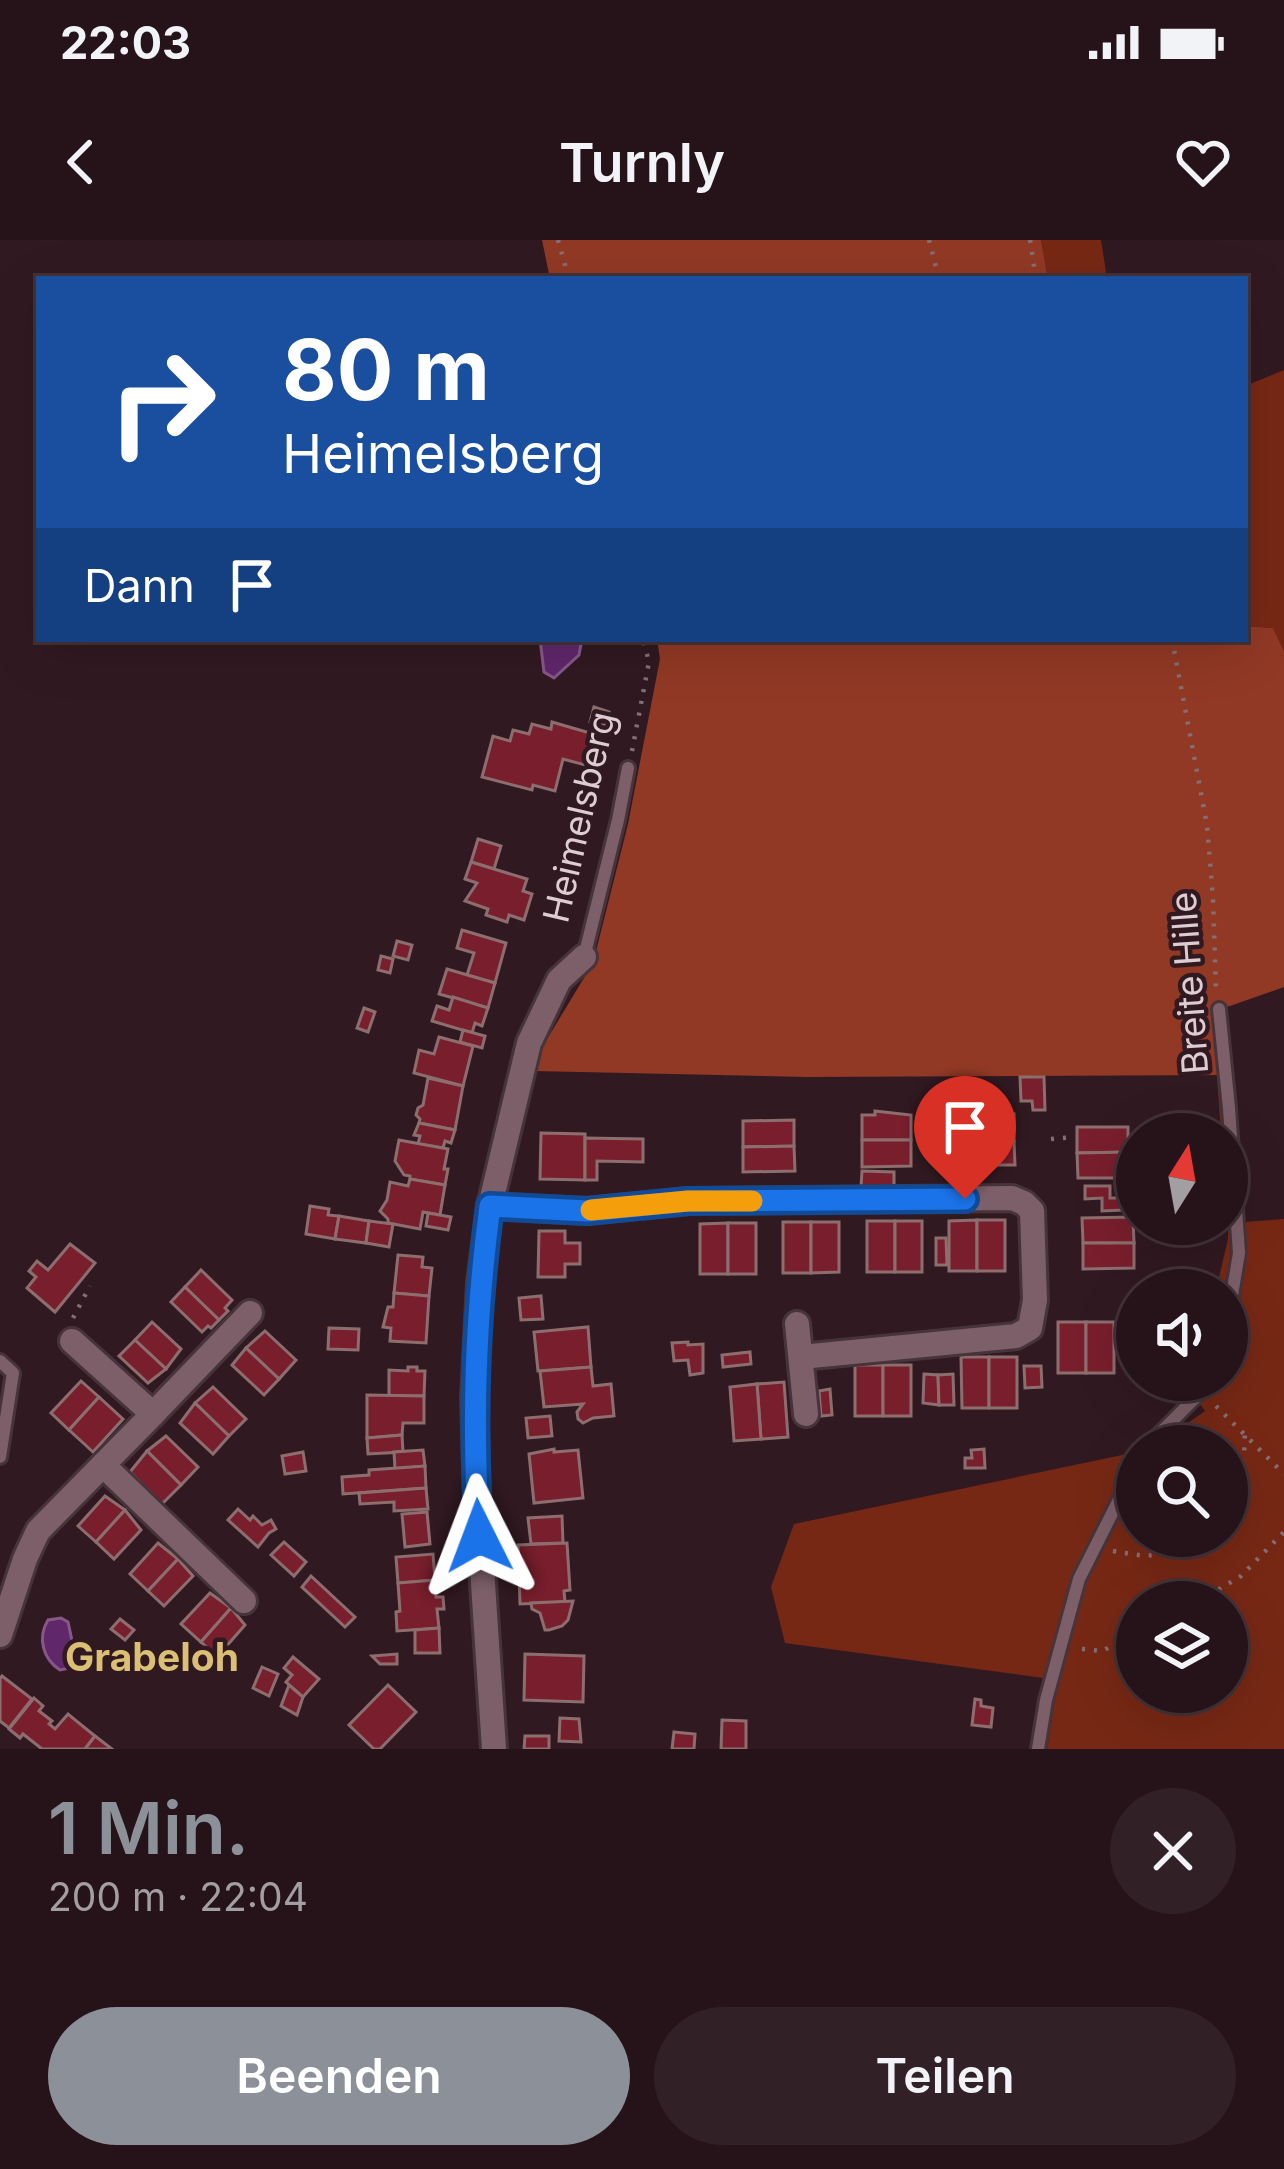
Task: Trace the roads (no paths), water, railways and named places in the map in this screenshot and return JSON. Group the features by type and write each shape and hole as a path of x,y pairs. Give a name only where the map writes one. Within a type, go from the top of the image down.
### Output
{"street":[{"name":"Heimelsberg","path":"494,1749 477,1493 477,1317 490,1206 529,1042 559,980 584,957"},
{"path":"490,1206 587,1211 688,1201 1012,1198 1032,1211 1035,1300 1030,1328 1016,1336 801,1357"},
{"path":"0,1635 38,1531 250,1313"},
{"path":"797,1324 806,1414"},
{"path":"72,1341 153,1414"},
{"path":"103,1465 244,1601"}],"lane":[{"name":"Heimelsberg","path":"584,957 628,768"},
{"name":"Breite Hille","path":"1219,1009 1239,1253 1236,1269"},
{"path":"0,1361 13,1373 4,1405 0,1457"},
{"path":"1167,1425 1190,1401"},
{"path":"1038,1749 1046,1700 1079,1579 1116,1505"}],"district":[{"name":"Grabeloh","path":"152,1656"}]}
